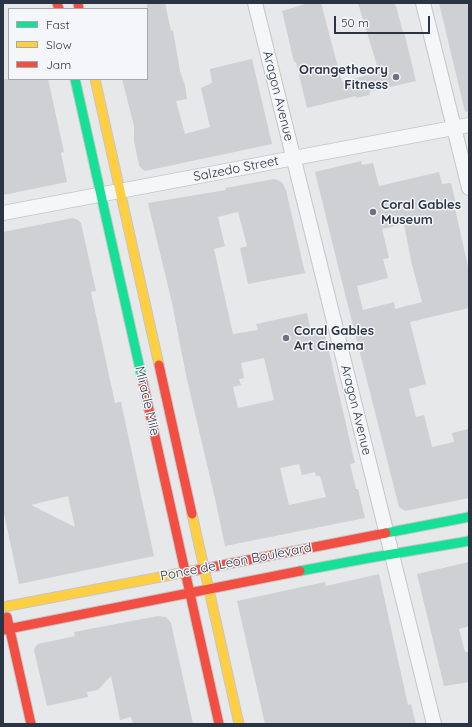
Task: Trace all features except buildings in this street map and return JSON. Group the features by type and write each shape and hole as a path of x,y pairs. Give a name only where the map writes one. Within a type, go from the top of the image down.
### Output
{"main road":[{"name":"Miracle Mile","path":"75,80 220,724"},
{"name":"Miracle Mile","path":"95,80 239,724"},
{"name":"Ponce de Leon Boulevard","path":"3,605 387,534 469,517"},
{"name":"Ponce de Leon Boulevard","path":"6,629 93,614 209,589 469,541"},
{"path":"3,605 6,629 31,724"}],"street":[{"name":"Aragon Avenue","path":"255,3 434,724"},
{"path":"423,3 469,188"},
{"name":"Salzedo Street","path":"3,213 469,125"}],"traffic: fast":[{"path":"75,80 142,378"},
{"path":"386,533 469,517"},
{"path":"300,571 469,541"}],"traffic: slow":[{"path":"95,80 159,365"},
{"path":"192,514 239,724"},
{"path":"3,607 197,570"}],"traffic: jam":[{"path":"57,3 59,8"},
{"path":"78,3 79,8"},
{"path":"159,365 192,514"},
{"path":"142,378 219,724"},
{"path":"197,570 386,533"},
{"path":"3,630 300,571"},
{"path":"7,617 31,724"}],"place":[{"name":"Orangetheory Fitness","path":"396,77"},
{"name":"Coral Gables Museum","path":"373,212"},
{"name":"Coral Gables Art Cinema","path":"286,338"}]}
